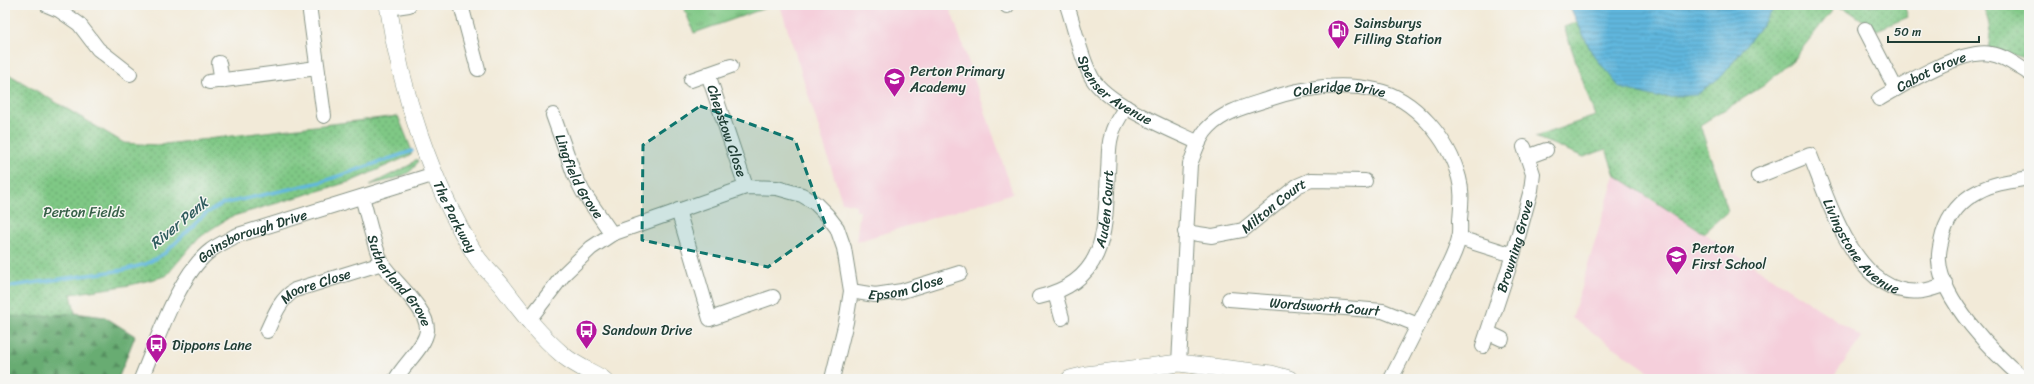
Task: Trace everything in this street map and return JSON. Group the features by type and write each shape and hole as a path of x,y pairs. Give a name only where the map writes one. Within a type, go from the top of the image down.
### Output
{"street":[{"path":"47,5 60,10 79,24 98,49 130,74"},
{"path":"309,5 324,116"},
{"path":"388,7 409,5"},
{"path":"461,5 478,69"},
{"name":"Spenser Avenue","path":"1067,5 1093,78 1100,88 1126,107 1199,143"},
{"name":"The Parkway","path":"388,7 413,114 435,174 477,257 528,321 565,357 603,379"},
{"path":"1865,29 1896,89"},
{"name":"Cabot Grove","path":"1879,99 1929,72 1977,53 1991,54 2004,58 2029,73"},
{"path":"219,63 216,82 317,68"},
{"name":"Chepstow Close","path":"690,80 731,66"},
{"name":"Chepstow Close","path":"708,74 746,187"},
{"name":"Coleridge Drive","path":"1179,363 1185,232 1190,164 1208,127 1222,116 1274,97 1324,87 1346,85 1377,90 1402,99 1421,116 1447,147 1459,178 1462,194 1459,238 1449,264 1391,379"},
{"name":"Auden Court","path":"1039,297 1055,293 1078,281 1093,262 1102,239 1107,200 1110,138 1117,121 1126,107"},
{"name":"Lingfield Grove","path":"553,115 574,174 583,192 612,234"},
{"name":"Browning Grove","path":"1502,339 1486,339 1513,255 1531,190 1533,174 1526,152 1546,150"},
{"name":"Livingstone Avenue","path":"1758,176 1810,155 1847,241 1862,263 1873,274 1895,288 1906,291 1922,291 1946,284"},
{"name":"Gainsborough Drive","path":"141,379 174,300 190,272 210,250 235,236 435,174"},
{"path":"2024,379 2011,368 1979,334 1950,297 1939,262 1939,250 1946,225 1955,209 1980,191 1997,184 2029,178"},
{"name":"Milton Court","path":"1185,232 1212,236 1243,230 1297,186 1311,180 1364,181"},
{"path":"528,321 565,273 591,248 612,234 746,187 777,188 802,195 815,203 837,228 844,248 851,291 846,322 832,379"},
{"name":"Sutherland Grove","path":"362,197 382,263 420,310 426,321 427,331 424,340 396,379"},
{"path":"678,210 710,319 774,297"},
{"path":"1459,238 1513,255"},
{"name":"Moore Close","path":"267,331 282,302 287,295 295,290 382,263"},
{"name":"Epsom Close","path":"851,291 875,295 902,291 960,273"},
{"path":"1055,293 1062,318"},
{"name":"Wordsworth Court","path":"1229,299 1383,310 1418,325"},
{"path":"1070,379 1086,375 1179,363 1271,374 1289,379"}],"highlighted area":[{"path":"700,106 795,140 826,226 768,267 642,240 643,145"}],"shaded area":[{"name":"Perton Primary Academy","path":"780,5 949,5 1013,193 856,242 860,211 856,210 856,205 842,202"},
{"name":"Perton First School","path":"1615,175 1862,337 1832,379 1660,379 1572,318"}],"green space":[{"path":"683,5 774,5 694,33"},
{"path":"1777,5 1904,5 1908,17 1877,30 1846,9 1835,7 1793,60 1763,86 1700,125 1728,211 1703,233 1615,175 1606,149 1584,157 1535,137 1595,116 1564,27 1577,22 1592,53 1757,29"},
{"path":"1982,5 2029,5 2029,59 1988,48 1990,37 1989,26"},
{"name":"Perton Fields","path":"5,72 124,143 157,145 398,116 412,151 411,155 352,181 230,217 199,237 166,276 130,285 71,294 75,313 34,317 5,316"},
{"path":"415,160 418,160 415,166 405,175 370,185 410,165"},
{"path":"75,313 105,317 135,336 118,379 5,379 5,316 34,317"}],"water":[{"path":"1569,5 1777,5 1723,75 1696,95 1656,97 1620,88 1592,53"}],"waterway":[{"name":"River Penk","path":"5,289 12,286 123,270 146,264 165,253 205,214 222,204 321,182 412,151"}],"place":[{"name":"Sainsburys Filling Station","path":"1339,50"},
{"name":"Perton Primary Academy","path":"895,98"},
{"name":"Perton First School","path":"1676,276"},
{"name":"Sandown Drive","path":"586,350"},
{"name":"Dippons Lane","path":"156,364"}]}
